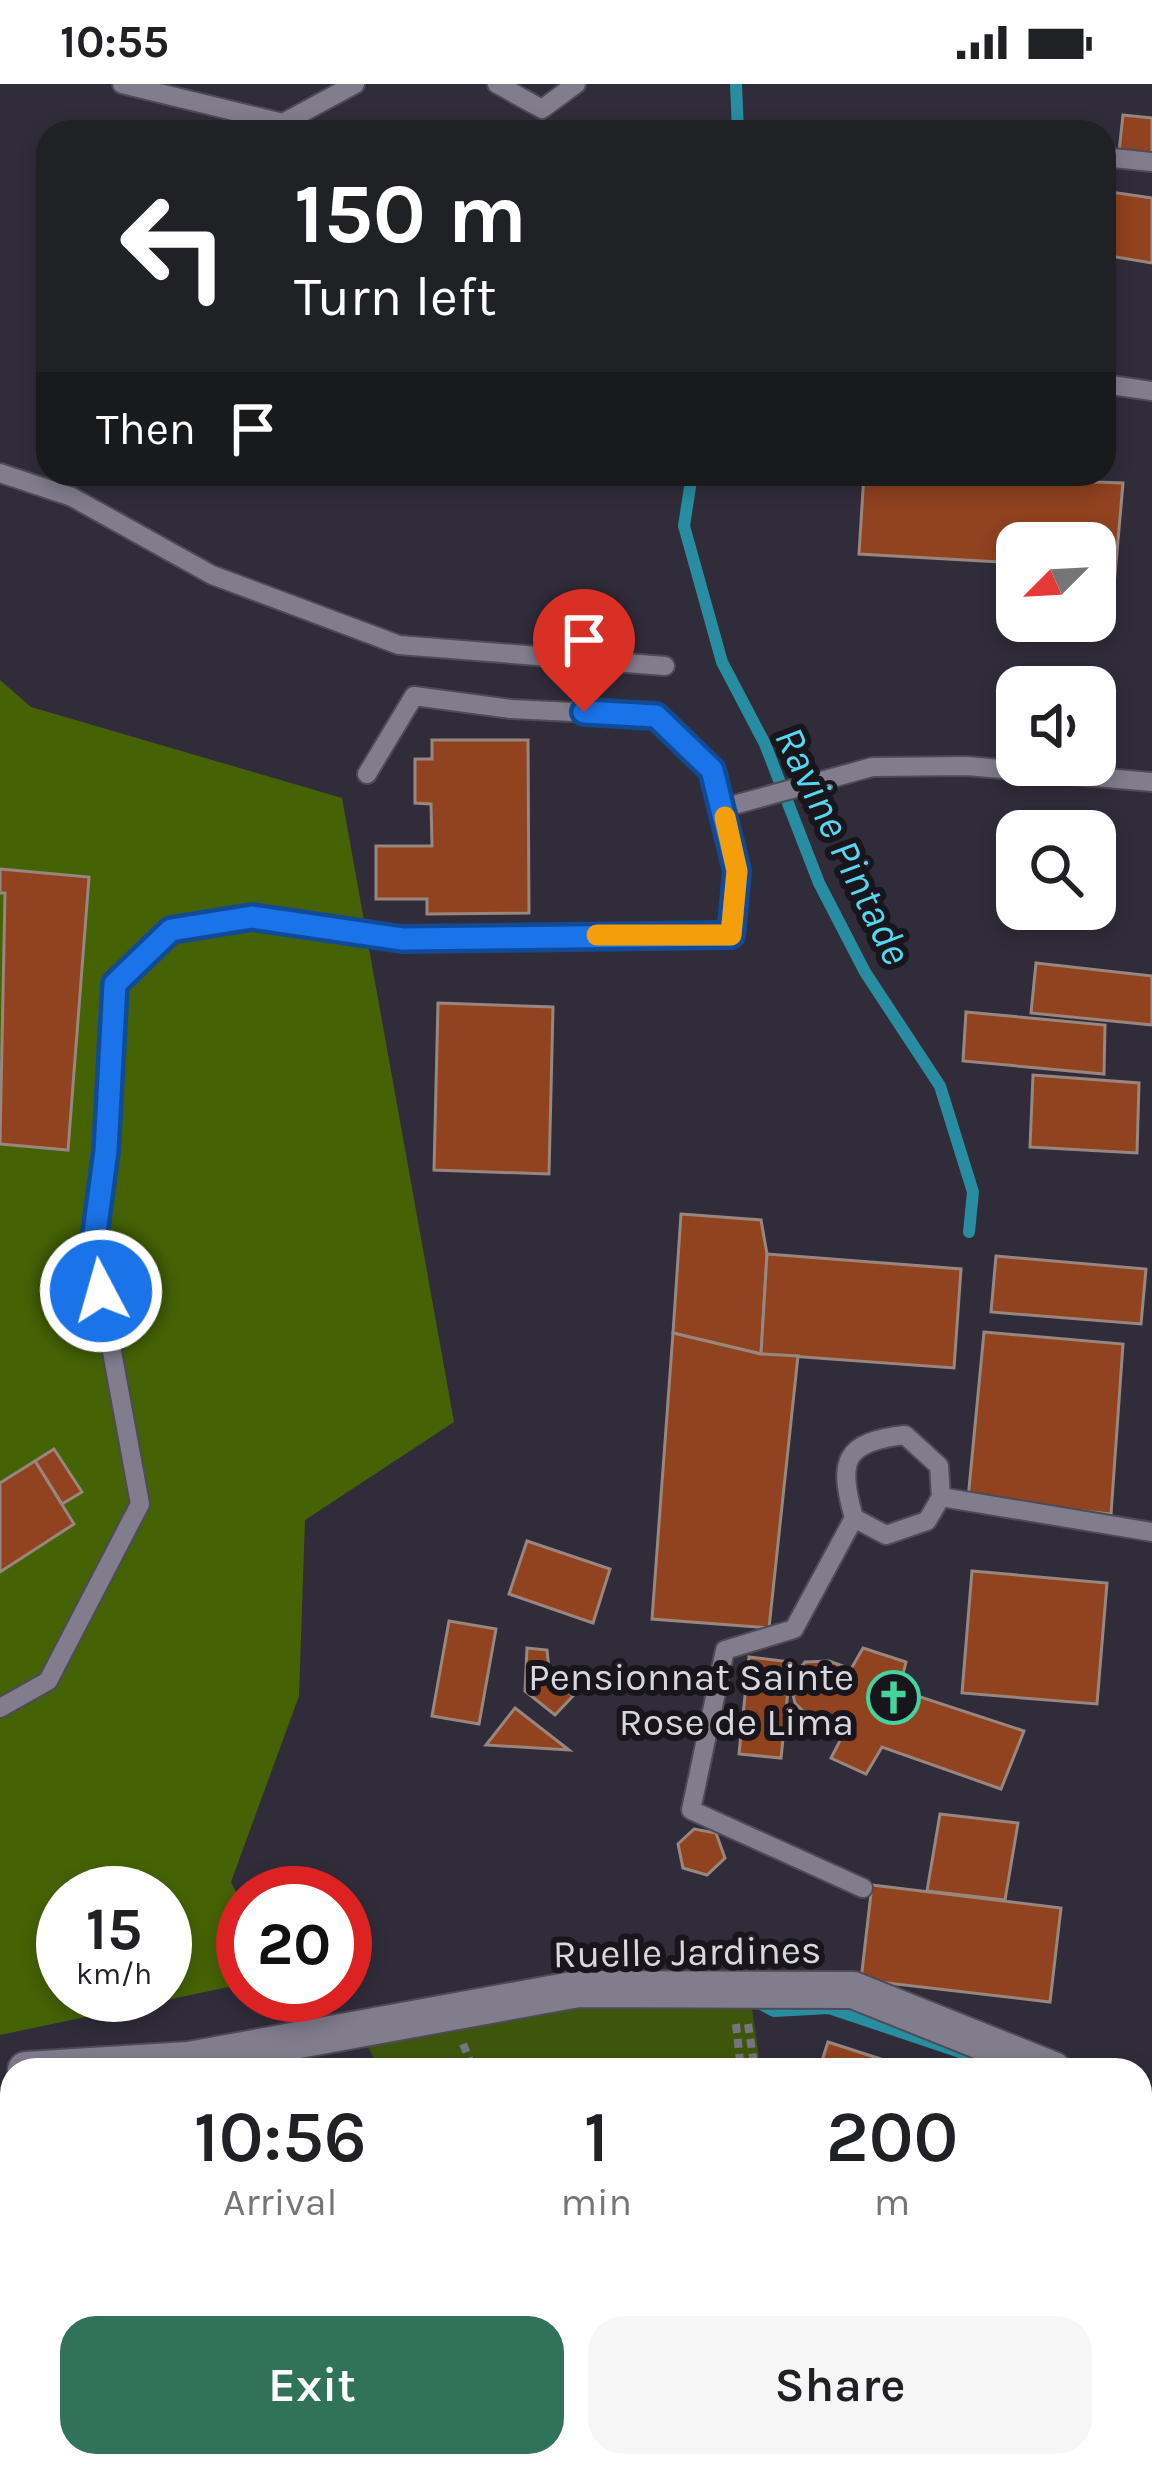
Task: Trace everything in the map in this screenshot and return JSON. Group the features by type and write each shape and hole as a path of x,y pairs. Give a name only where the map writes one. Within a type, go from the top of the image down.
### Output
{"street":[{"name":"Ruelle Jardines","path":"227,2058 578,1989 853,1990 1023,2058"}],"lane":[{"path":"122,84 267,120"},
{"path":"290,120 355,84"},
{"path":"497,84 542,109 577,84"},
{"path":"1116,158 1152,163"},
{"path":"1116,386 1152,391"},
{"path":"0,473 36,485"},
{"path":"38,486 71,497 212,575 399,645 665,666"},
{"path":"0,1708 48,1681 140,1504 93,1248 106,1151 115,984 171,930 252,917 402,939 731,935 737,871 733,806 712,770 656,716 511,709 414,696 368,774"},
{"path":"733,806 872,767 967,766 1152,782"},
{"path":"854,1518 886,1535 927,1521 941,1497 939,1466 905,1436 868,1440 854,1450 843,1476 854,1518 794,1629 725,1650 691,1810 863,1888"},
{"path":"941,1497 1152,1532"}],"green space":[{"path":"0,680 31,707 342,798 454,1422 305,1520 299,1696 237,1866 216,1866 216,1990 192,1995 192,1866 36,1866 36,2022 62,2022 0,2035"},
{"path":"582,1996 751,2002 759,2058 374,2058 360,2032"}],"building":[{"path":"1123,115 1152,118 1152,156 1119,152"},
{"path":"1116,193 1152,198 1152,263 1116,257"},
{"path":"1123,483 1116,563 1116,522 996,522 996,562 859,554 863,486"},
{"path":"432,740 528,740 529,913 427,914 427,899 376,899 376,846 432,846 431,804 415,803 415,759 432,759"},
{"path":"0,869 89,877 68,1150 0,1144 5,893 0,893"},
{"path":"1036,963 1152,976 1152,1025 1031,1013"},
{"path":"438,1003 553,1007 549,1174 434,1170"},
{"path":"966,1012 1105,1025 1104,1074 963,1061"},
{"path":"1033,1075 1139,1083 1137,1153 1030,1147"},
{"path":"681,1214 761,1220 767,1254 761,1354 673,1333"},
{"path":"767,1254 961,1269 954,1368 761,1354"},
{"path":"996,1256 1146,1269 1141,1324 991,1312"},
{"path":"984,1332 1123,1344 1111,1514 968,1499"},
{"path":"673,1333 761,1354 798,1356 769,1628 652,1619"},
{"path":"54,1449 82,1492 62,1504 35,1461"},
{"path":"35,1461 74,1524 0,1572 0,1483"},
{"path":"527,1541 610,1569 593,1623 509,1594"},
{"path":"972,1571 1107,1583 1097,1704 962,1693"},
{"path":"449,1621 496,1629 479,1724 432,1716"},
{"path":"527,1648 547,1650 550,1678 573,1696 555,1715 525,1691"},
{"path":"863,1648 906,1662 899,1690 1024,1731 1001,1789 882,1747 866,1774 831,1758 844,1733 816,1724 795,1703 790,1682 805,1662 829,1661 851,1669"},
{"path":"749,1657 791,1662 781,1758 739,1754"},
{"path":"515,1708 569,1750 486,1745"},
{"path":"940,1814 1018,1823 1005,1900 927,1891"},
{"path":"694,1829 716,1833 725,1858 707,1875 683,1868 678,1844"},
{"path":"872,1885 1061,1908 1050,2002 861,1980"},
{"path":"828,2042 878,2058 823,2058"}],"waterway":[{"name":"Ravine Pintade","path":"736,84 738,120"},
{"name":"Ravine Pintade","path":"690,486 684,526 722,662 765,744 819,883 865,972 940,1086 973,1192 969,1232"},
{"path":"757,2002 774,2011 829,2008 978,2058"}],"slow traffic":[{"path":"597,935 731,935 737,871 725,817"}],"place":[{"name":"Pensionnat Sainte Rose de Lima","path":"893,1698"}],"route":[{"path":"101,1291 93,1248 106,1151 115,984 171,930 252,917 402,939 731,935 737,871 712,770 656,716 584,712"}]}
